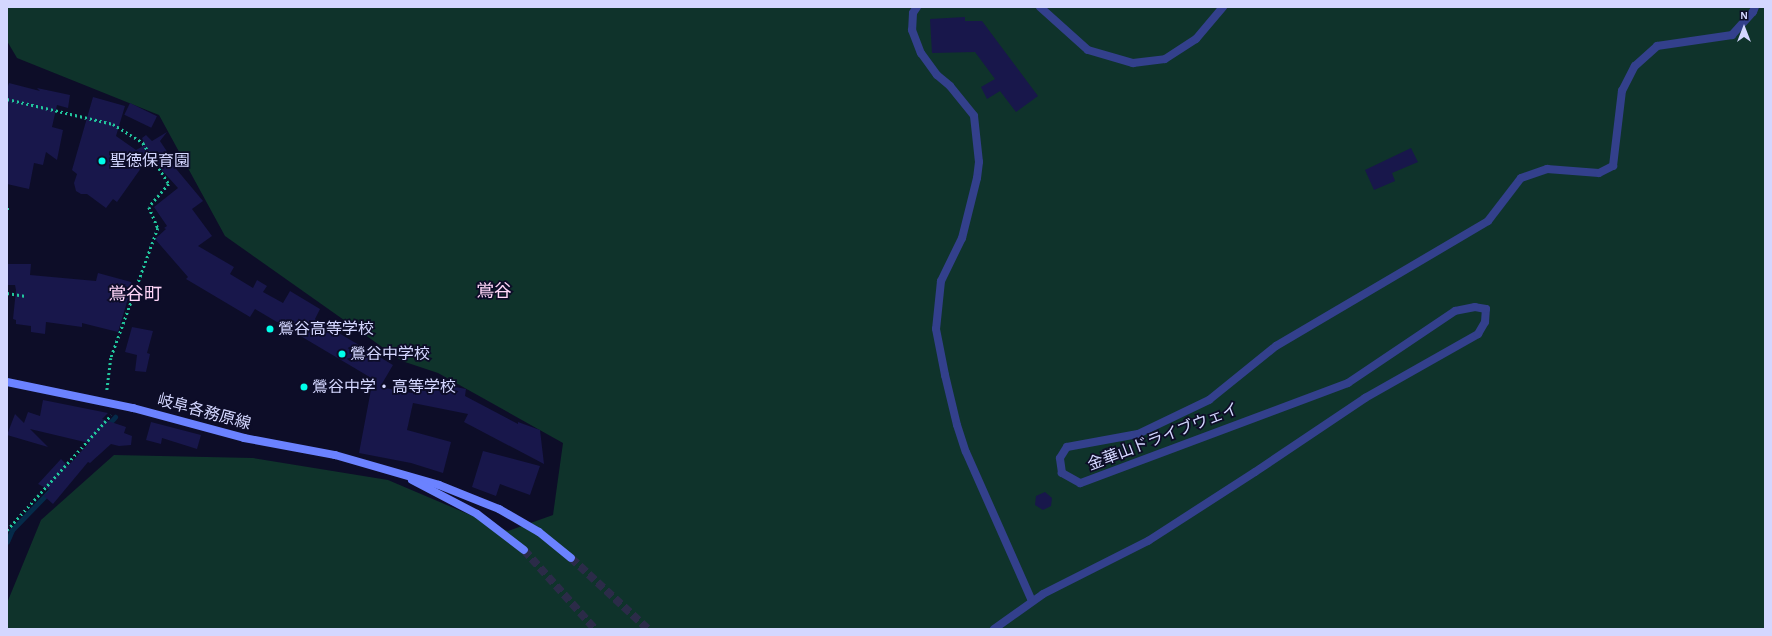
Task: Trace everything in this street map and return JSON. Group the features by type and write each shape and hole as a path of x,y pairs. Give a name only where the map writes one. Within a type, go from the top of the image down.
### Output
{"main road":[{"name":"岐阜各務原線","path":"7,382 120,405 244,438 335,455 439,485 499,509 539,532 571,558"},
{"name":"岐阜各務原線","path":"393,471 477,514 524,550"}],"street":[{"path":"917,7 913,13 912,30 922,53 937,75 950,86 974,116 978,162 977,178 962,238 941,281 936,329 956,425 966,452 1032,601"},
{"path":"1040,7 1088,50 1133,62 1165,59 1196,39 1223,7"},
{"name":"金華山ドライブウェイ","path":"994,629 1032,601 1148,541 1255,472 1364,398 1478,334 1485,322 1486,309 1475,307 1455,311 1348,383 1080,484 1062,473 1060,458 1068,447 1138,434 1209,400 1276,346 1488,221 1521,178 1547,169 1599,173 1613,166 1622,91 1635,66 1657,46 1732,35 1753,12 1755,7"}],"path":[{"path":"7,98 113,124 143,143 169,184 149,207 158,228 111,358 106,402"},
{"path":"7,293 26,296"},
{"path":"7,530 120,405"}],"green space":[{"path":"7,7 1765,7 1765,629 7,629 7,603 41,520 114,455 253,458 388,480 508,531 553,515 563,443 438,373 402,361 225,236 159,115 17,58 7,41"}],"building":[{"path":"965,17 965,21 982,21 1038,96 1016,112 1000,91 987,99 981,87 995,79 975,52 932,53 930,19"},
{"path":"9,83 40,91 37,88 70,95 68,108 57,105 52,127 63,130 57,160 46,152 43,165 34,163 29,189 7,184 7,89"},
{"path":"93,97 125,106 116,136 136,150 145,145 142,138 146,135 152,141 167,132 160,141 170,156 167,158 203,201 192,209 212,236 198,246 234,267 230,274 253,288 257,280 267,286 263,292 283,303 290,291 320,309 315,319 393,365 380,387 412,393 414,379 466,389 465,396 518,424 518,422 540,430 544,464 464,422 468,414 413,403 407,430 451,442 443,473 411,463 359,453 373,379 255,309 250,317 186,279 188,277 155,239 166,229 164,228 167,226 154,207 178,188 158,166 151,154 117,202 113,199 106,208 87,194 81,194 76,191 74,183 77,174 72,170"},
{"path":"130,103 157,116 151,128 124,115"},
{"path":"1411,148 1418,162 1392,173 1395,181 1374,190 1365,170"},
{"path":"7,264 31,264 30,275 96,281 98,273 131,282 132,285 118,332 82,323 82,327 46,322 45,334 31,332 31,326 16,324 16,320 13,319 16,290 15,285 7,285"},
{"path":"132,327 153,331 147,353 150,354 146,372 135,371 137,355 125,352"},
{"path":"43,400 108,413 102,419 126,427 124,433 132,436 131,445 119,446 111,444 90,463 88,462 53,504 44,496 50,490 38,484 61,459 68,466 89,443 30,429 48,447 7,435 15,414 24,423 28,412 40,416"},
{"path":"151,422 201,435 197,449 162,438 161,444 146,440"},
{"path":"483,451 540,466 530,495 500,484 496,496 472,487"},
{"path":"1045,492 1052,498 1051,506 1043,510 1035,505 1036,496"}],"waterway":[{"path":"107,426 115,417"},
{"path":"7,542 12,530 49,492"}],"tunnel":[{"path":"524,550 595,629"},
{"path":"571,558 648,629"}],"place":[{"name":"聖徳保育園","path":"102,161"},
{"name":"鶯谷高等学校","path":"270,329"},
{"name":"鶯谷中学校","path":"342,354"},
{"name":"鶯谷中学・高等学校","path":"304,387"}],"district":[{"name":"鴬谷","path":"494,292"},
{"name":"鴬谷町","path":"135,295"}]}
